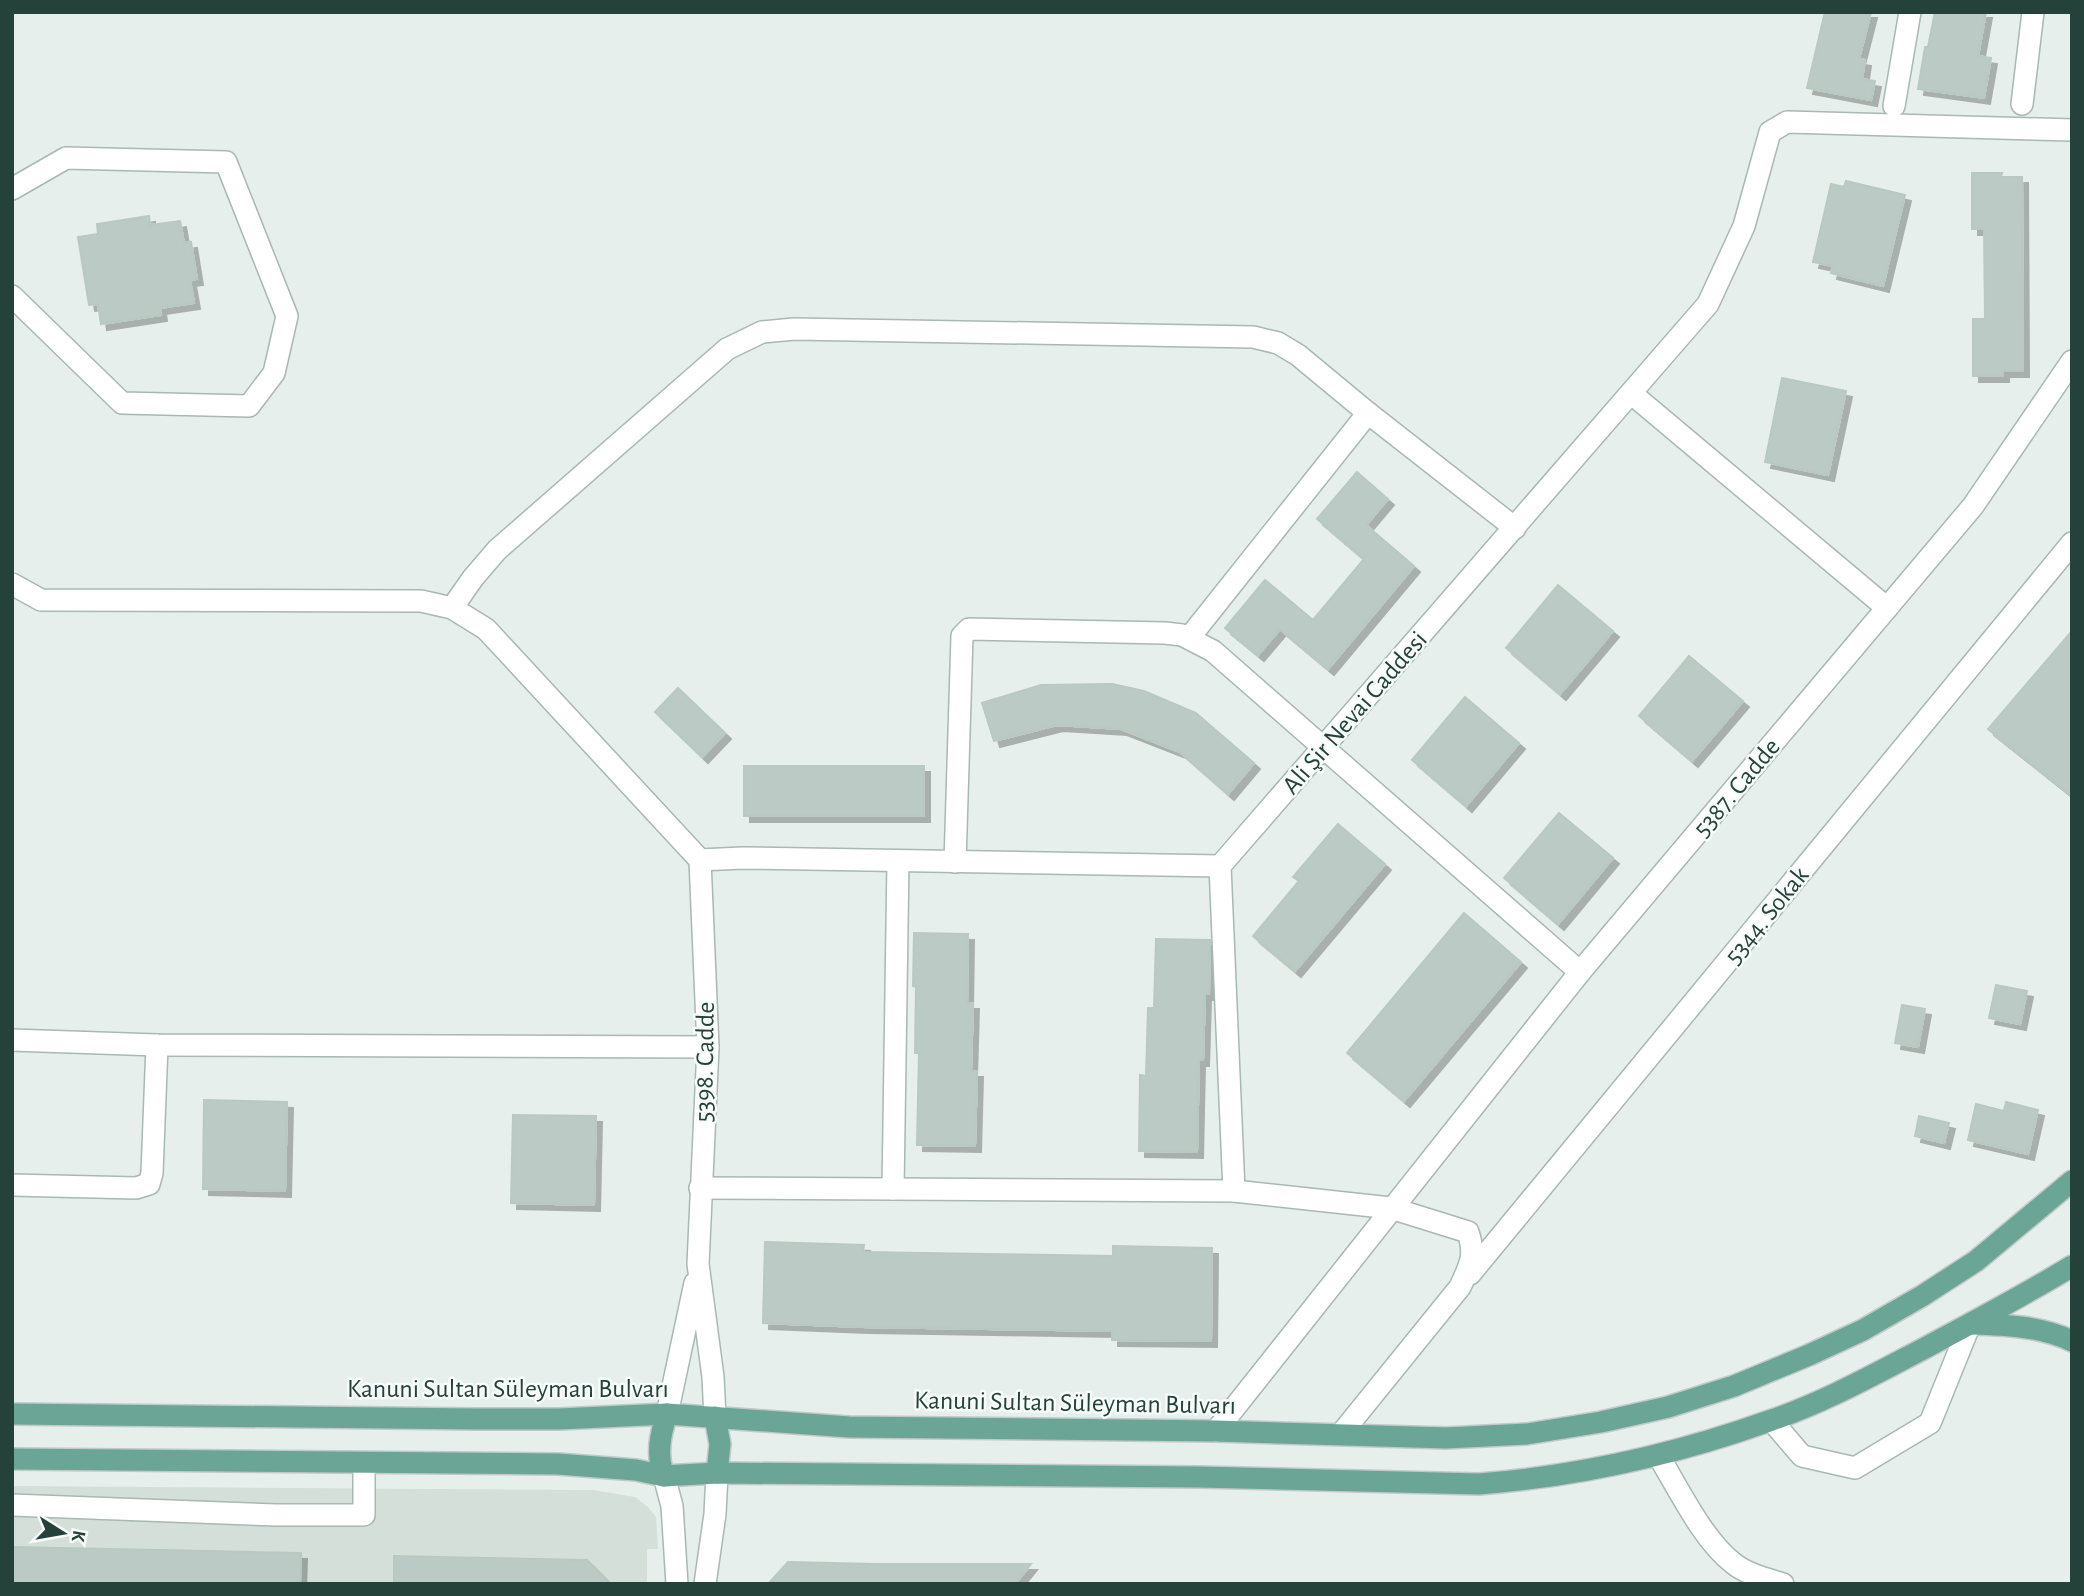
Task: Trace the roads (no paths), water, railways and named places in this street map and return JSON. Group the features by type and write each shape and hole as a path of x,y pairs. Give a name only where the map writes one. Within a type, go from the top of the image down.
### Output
{"main road":[{"name":"Kanuni Sultan Süleyman Bulvarı","path":"12,1414 559,1419 667,1414 861,1427 1459,1437 1527,1434 1638,1414 1734,1386 1853,1335 1923,1296 1985,1254 2072,1181"},
{"path":"12,1458 558,1464 636,1470 664,1476 718,1473 1199,1477 1479,1484 1567,1475 1658,1455 1772,1420 1856,1384 2072,1266"},
{"path":"1969,1324 2027,1328 2049,1332 2072,1341"},
{"path":"664,1476 659,1450 667,1414"},
{"path":"715,1417 720,1444 718,1473"}],"street":[{"path":"1894,106 1910,12"},
{"path":"2022,104 2033,12"},
{"name":"Ali Şir Nevai Caddesi","path":"1220,866 1708,304 1744,226 1770,132 1787,122 2072,130"},
{"path":"12,189 66,158 226,162 287,316 274,373 249,406 122,403 12,296"},
{"path":"452,608 497,550 726,349 762,332 794,329 1253,337 1278,343 1298,355 1515,528"},
{"name":"5387. Cadde","path":"1216,1431 1580,972 1973,506 2072,360"},
{"path":"1632,394 1887,608"},
{"path":"1189,638 1368,413"},
{"name":"5344. Sokak","path":"1341,1434 2072,543"},
{"path":"12,585 41,600 421,601 452,608 486,629 700,860 742,858 1220,866 1234,1191"},
{"path":"955,862 962,636 970,629 1165,633 1189,638 1213,651 1580,972"},
{"name":"5398. Cadde","path":"700,860 708,1047 698,1264 713,1377 715,1417"},
{"path":"893,1189 898,861"},
{"path":"12,1040 157,1045 708,1047"},
{"path":"12,1185 135,1188 149,1184 152,1173 157,1045"},
{"path":"700,1188 1234,1191 1391,1208 1468,1232 1473,1248 1470,1265 1460,1286"},
{"name":"5398. Cadde","path":"667,1414 698,1264"},
{"path":"1772,1420 1802,1456 1855,1468 1930,1423 1969,1324"},
{"path":"1658,1455 1712,1542 1734,1565 1783,1584"},
{"path":"12,1505 364,1515 365,1463"},
{"path":"705,1584 718,1473"},
{"path":"664,1476 672,1506 677,1584"}]}
